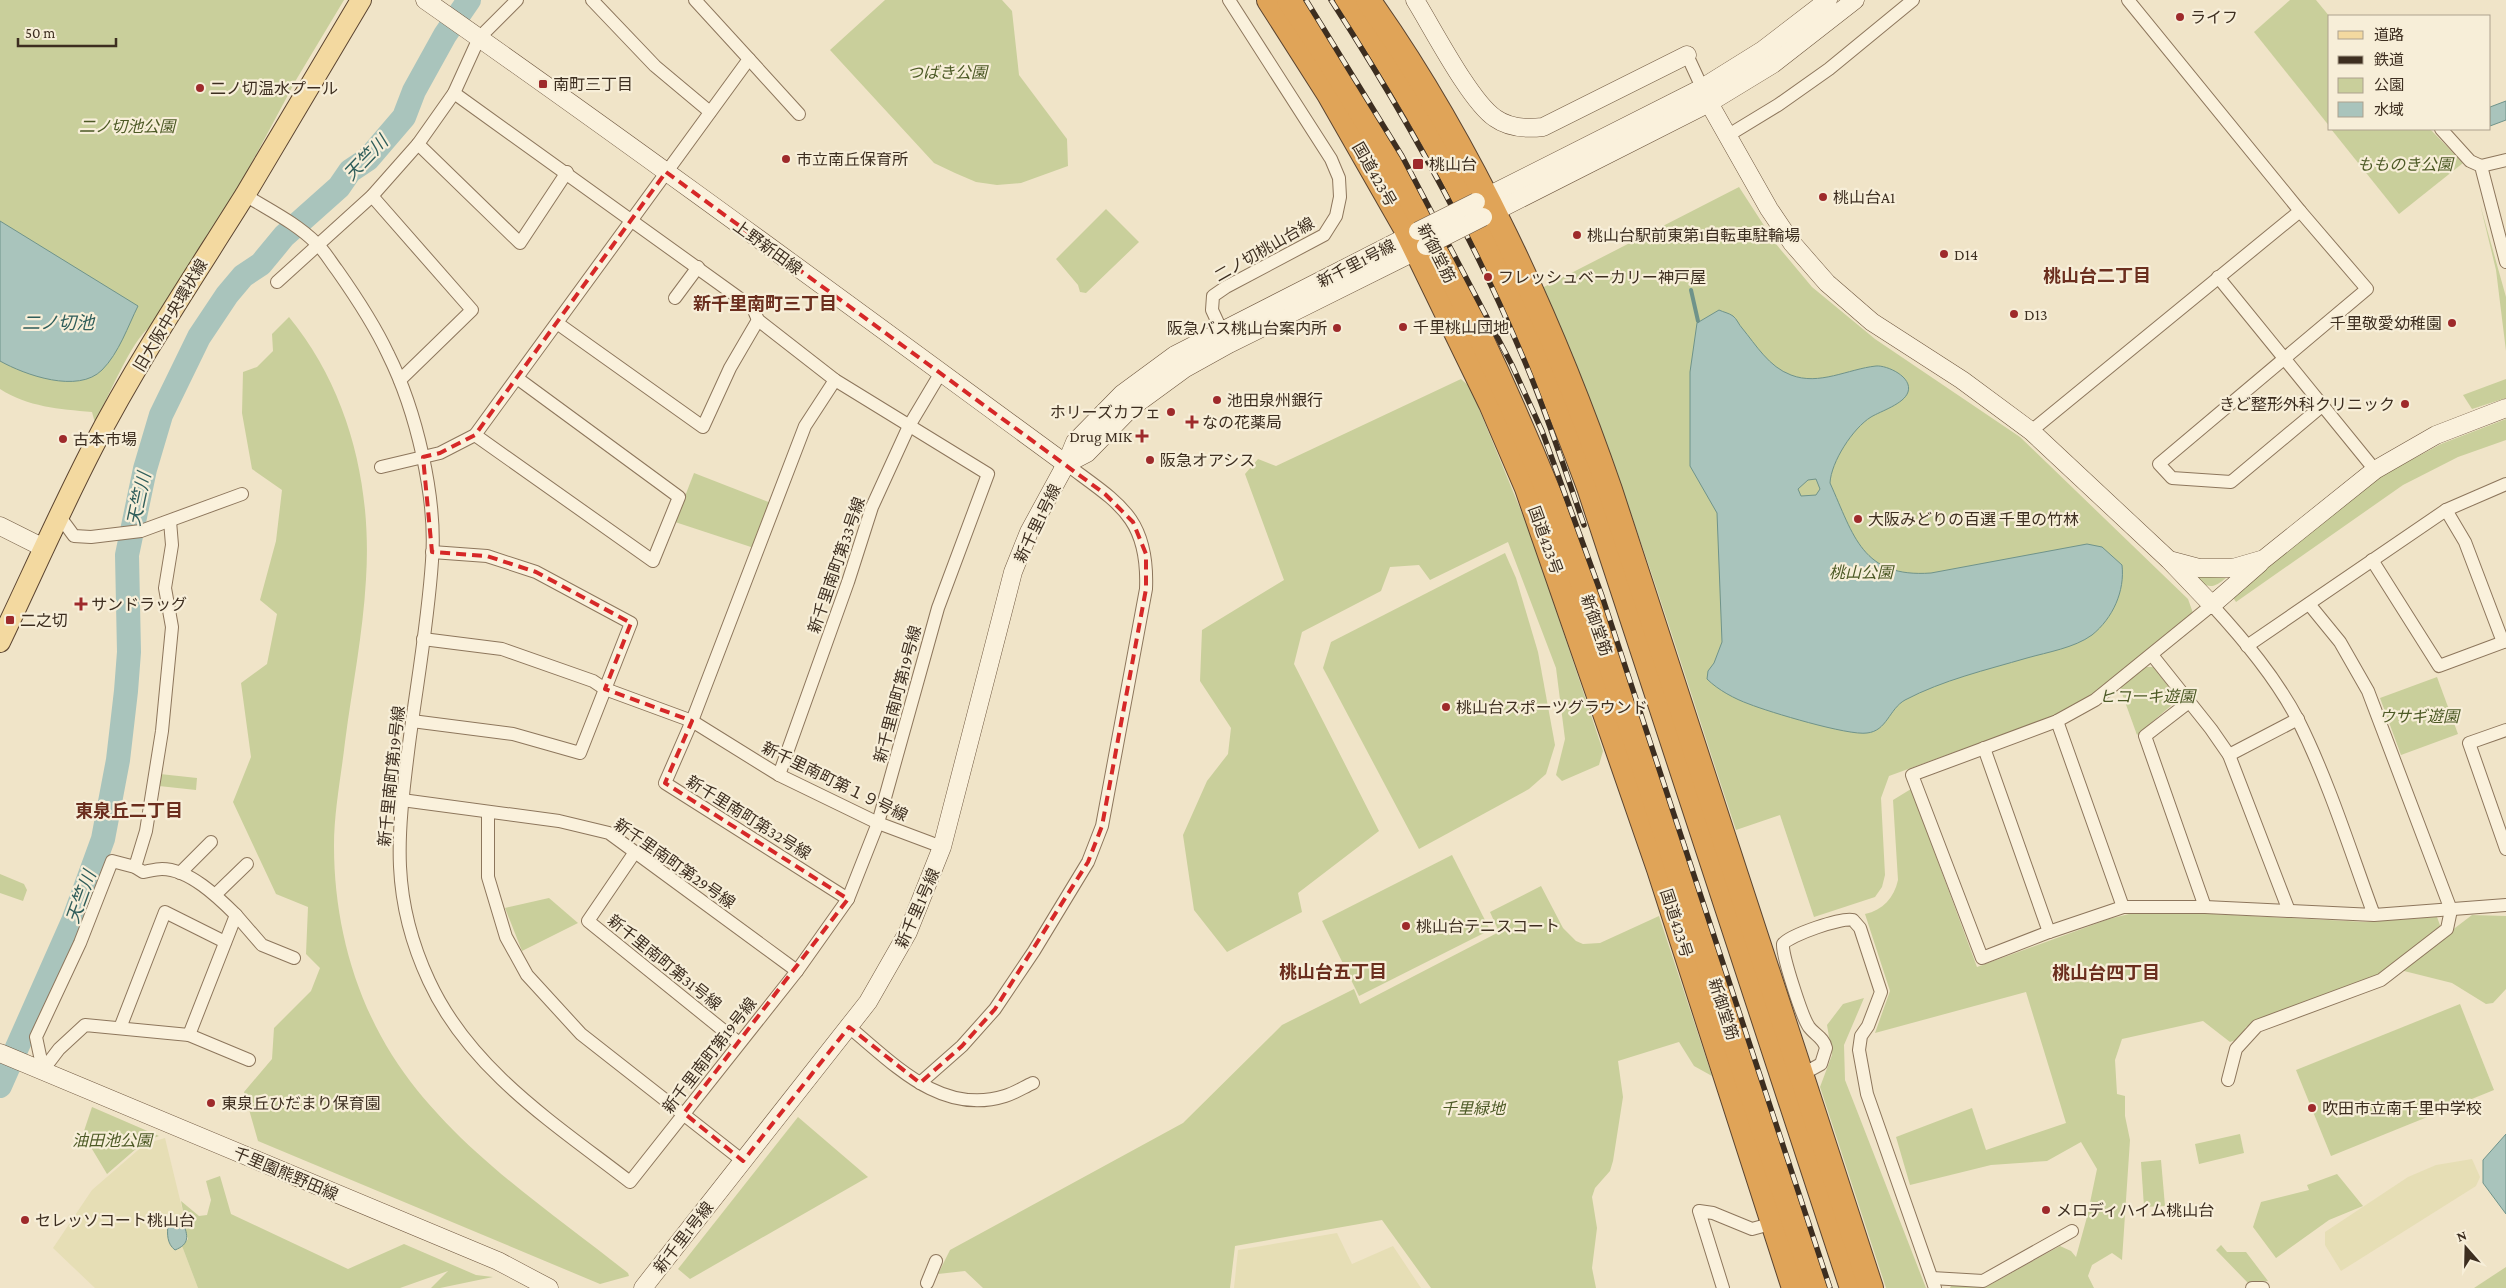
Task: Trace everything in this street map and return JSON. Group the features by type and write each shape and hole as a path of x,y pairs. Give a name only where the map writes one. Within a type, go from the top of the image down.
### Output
{"highway":[{"name":"国道423号","path":"1269,0 1329,94 1418,241 1527,488 1659,869 1794,1288"},
{"name":"新御堂筋","path":"1289,0 1344,85 1397,176 1448,273 1510,401 1551,499 1585,591 1816,1288"},
{"path":"1347,0 1392,69 1449,169 1502,274 1549,382 1589,487 1852,1288"},
{"path":"1368,0 1429,95 1484,207 1544,320 1586,424 1610,490 1871,1288"},
{"path":"1726,844 1755,990"},
{"path":"1659,869 1721,1002"}],"main road":[{"name":"旧大阪中央環状線","path":"0,642 42,547 60,517 93,448 155,338 245,195 361,0"}],"street":[{"path":"277,282 372,196 418,144 454,93 474,34 517,0"},
{"path":"592,0 655,66 710,112"},
{"path":"695,0 799,114"},
{"name":"二ノ切桃山台線","path":"1225,337 1212,310 1213,296 1226,287 1324,235 1336,216 1340,197 1339,178 1330,159 1230,0"},
{"path":"1415,0 1483,108 1507,125 1523,128 1543,127 1686,55 1727,136 1792,243 1827,283 1872,322 1962,380 2031,431 2169,560 2212,604 2247,646 2281,691 2298,720 2315,757 2374,915"},
{"path":"1706,96 1828,0"},
{"path":"1706,96 1773,64 1856,0"},
{"path":"1727,136 1778,105 1829,69 1913,0"},
{"path":"2128,0 2300,211 2367,289 2159,464 2172,478 2231,482 2322,406"},
{"name":"上野新田線","path":"431,4 666,172 940,374 1066,464"},
{"path":"381,466 440,453 475,435 749,60"},
{"name":"新千里南町第19号線","path":"318,245 367,313 400,380 423,457 432,552 423,639 398,832 400,873 410,932 437,998 453,1023 480,1058 519,1096 630,1182 797,971 848,899 878,823 938,608 988,474 835,380 758,320 753,308 454,93"},
{"name":"新千里1号線","path":"649,1286 743,1161 848,1027 882,980 908,932 942,847 1013,572 1030,532 1066,464 1087,452 1132,407 1225,337 1706,96"},
{"path":"2442,130 2470,161 2481,166 2506,160"},
{"path":"418,144 520,243 566,172"},
{"path":"2481,166 2506,262"},
{"path":"245,195 299,228 318,245"},
{"path":"372,196 472,310 400,380"},
{"path":"2031,431 2300,211"},
{"path":"675,298 698,267"},
{"path":"2218,277 2286,358 2322,406 2375,470"},
{"path":"557,323 703,427 730,368 758,320"},
{"name":"新千里南町第33号線","path":"779,776 848,582 872,507 909,426 940,374"},
{"path":"475,435 653,561 679,497 517,378"},
{"path":"692,721 805,426 835,380"},
{"path":"2506,408 2436,435 2375,470 2264,559 2095,700 2056,721 1912,775 1982,958 2049,932 2124,907 2205,907 2374,915 2506,905"},
{"path":"920,1083 962,1046 994,1009 1034,951 1088,862 1102,826 1146,589 1147,564 1144,545 1127,515 1116,502 1066,464"},
{"path":"2247,646 2446,510 2506,484"},
{"path":"60,517 74,536 91,537 141,531 170,522 200,508 242,494"},
{"path":"2372,560 2439,666 2504,642 2465,542 2446,510"},
{"path":"135,867 146,831 162,731 172,628 165,588 172,545 170,522"},
{"path":"0,526 42,547"},
{"path":"412,721 513,734 580,753 630,623 536,572 487,556 432,552"},
{"path":"2169,560 2199,568 2233,568 2264,559"},
{"path":"0,615 18,602"},
{"path":"2309,1016 2353,998 2381,980 2447,928 2451,910 2368,691 2340,642 2310,604"},
{"name":"新千里南町第１９号線","path":"423,639 502,649 593,681 605,689 692,721 779,776 878,823 942,847"},
{"path":"2152,654 2229,755 2289,911"},
{"path":"2189,702 2145,736 2205,907"},
{"path":"2229,755 2298,720"},
{"name":"新千里南町第32号線","path":"692,721 665,784 848,899"},
{"path":"2056,721 2124,907"},
{"path":"2506,730 2470,743 2506,849"},
{"path":"1984,748 2049,932"},
{"name":"新千里南町第29号線","path":"402,800 559,821 609,833 797,971"},
{"path":"488,812 488,877 506,937 527,975 580,1034 684,1113 743,1161"},
{"path":"180,873 211,842"},
{"name":"新千里南町第31号線","path":"635,852 588,921 739,1044"},
{"path":"43,1070 36,1037 80,943 112,861 135,867 143,872 162,869 180,873 216,894 262,945 294,958"},
{"path":"216,894 247,864"},
{"path":"120,1028 165,912 225,942"},
{"path":"189,1035 236,915"},
{"path":"1801,1075 1821,1064 1826,1048 1822,1040 1809,1027 1804,1015 1785,957 1783,944 1792,937 1841,920 1853,920 1860,928 1881,992 1859,1044 1867,1094 1934,1283 1982,1281 2072,1231"},
{"path":"2228,1080 2236,1049 2257,1026 2381,980"},
{"path":"43,1070 59,1049 85,1025 189,1035 249,1060"},
{"path":"848,1027 920,1083 948,1097 976,1101 1004,1096 1033,1083"},
{"name":"千里園熊野田線","path":"1,1053 498,1261 549,1288"},
{"path":"1723,1288 1699,1211 1713,1213 1752,1229 1774,1223"},
{"path":"930,1284 936,1261"},
{"path":"2252,1288 2263,1288"}],"highlighted area":[{"path":"666,172 1105,494 1133,522 1146,554 1146,589 1102,826 1088,862 995,1009 962,1046 920,1083 849,1027 743,1161 684,1113 848,899 665,783 692,721 605,689 631,623 536,572 487,556 432,552 423,457 440,453 475,435"}],"shaded area":[{"path":"165,1138 184,1216 168,1225 169,1240 176,1249 182,1246 198,1288 95,1288 53,1248 92,1190 145,1144"},
{"path":"2472,1159 2480,1177 2476,1186 2341,1271 2325,1245 2325,1232 2408,1177 2436,1165"},
{"path":"1337,1233 1352,1264 1393,1246 1421,1288 1234,1288 1238,1250"}],"green space":[{"name":"二ノ切池公園","path":"0,0 344,0 296,80 243,179 150,327 135,344 95,423 92,412 33,403 22,400 0,389"},
{"name":"つばき公園","path":"885,0 1002,0 1012,11 1019,75 1067,139 1068,166 1021,183 997,185 976,182 934,163 830,50"},
{"name":"もものき公園","path":"2290,0 2316,0 2328,15 2328,124 2254,32"},
{"name":"もものき公園","path":"2332,130 2431,130 2463,163 2399,214"},
{"name":"桃山公園","path":"1739,187 1776,244 1812,287 1875,339 2020,437 2188,599 2193,613 2088,698 2051,717 1889,776 1881,798 1885,875 1882,887 1875,897 1814,917 1780,815 1736,830 1622,488 1571,354 1542,288"},
{"path":"2480,204 2506,297 2506,351 2496,270"},
{"path":"1106,209 1139,242 1086,293 1080,292 1078,285 1056,259"},
{"path":"289,317 310,345 341,407 352,440 360,474 365,509 367,544 365,600 338,794 334,846 335,873 342,928 348,955 357,981 366,1006 392,1055 415,1088 441,1118 501,1173 628,1273 629,1276 600,1284 258,1141 244,1092 272,1059 274,1028 311,991 320,968 306,954 308,907 276,894 233,802 251,757 241,683 267,664 277,614 260,600 276,541 282,490 252,469 242,413 243,372 257,367 273,351 272,334"},
{"path":"1461,379 1470,387 1531,535 1603,751 1599,765 1562,781 1556,775 1565,739 1556,668 1508,542 1430,580 1419,565 1390,567 1381,591 1302,632 1294,664 1379,831 1298,893 1302,912 1227,952 1194,910 1183,835 1207,781 1228,754 1231,728 1200,681 1202,630 1284,580 1245,474 1258,459 1276,466"},
{"path":"2506,379 2506,398 2472,409 2463,395"},
{"path":"2506,419 2506,440 2458,457 2403,485 2236,602 2232,596 2381,476 2441,444"},
{"path":"694,473 771,503 754,548 675,522"},
{"name":"桃山台スポーツグラウンド","path":"1505,553 1516,578 1538,652 1555,745 1546,774 1529,789 1419,849 1323,668 1331,642"},
{"path":"2195,576 2226,578 2214,586 2210,586"},
{"name":"ヒコーキ遊園","path":"2145,667 2153,667 2175,695 2174,703 2137,735 2120,688"},
{"name":"ウサギ遊園","path":"2437,677 2458,734 2401,755 2380,698"},
{"path":"160,774 197,778 196,790 159,786"},
{"path":"1911,789 1977,967 2109,919 2133,913 2175,912 2366,922 2437,917 2441,928 2378,977 2246,1027 2239,1039 2230,1042 2203,1021 2122,1039 2115,1060 2117,1094 2125,1096 2125,1116 2130,1140 2122,1260 2112,1253 2092,1265 2088,1276 2094,1288 1950,1288 1952,1284 1986,1287 2060,1246 2071,1251 2076,1257 2097,1169 2081,1142 2047,1161 1991,1165 1910,1185 1896,1137 1972,1108 1986,1150 2066,1123 2026,992 1875,1033 1890,991 1865,914 1877,910 1891,898 1894,892 1898,880 1893,800"},
{"name":"桃山台テニスコート","path":"1452,855 1490,930 1359,996 1322,921"},
{"path":"0,874 24,884 27,890 23,901 0,893"},
{"name":"千里緑地","path":"1541,886 1563,928 1576,941 1583,944 1600,943 1659,916 1712,1076 1694,1066 1679,1042 1618,1061 1623,1097 1613,1161 1610,1171 1595,1188 1592,1197 1597,1228 1592,1268 1596,1288 1431,1288 1382,1220 1235,1246 1230,1288 983,1288 965,1271 938,1274 950,1250 1183,1123 1282,1025 1354,989 1360,1004 1499,932 1490,912"},
{"path":"549,898 578,923 522,951 505,908"},
{"path":"2472,915 2506,916 2506,989 2493,1003 2486,1004 2452,983 2400,970"},
{"path":"1864,998 1844,1045 1845,1080 1926,1288 1886,1288 1820,1087 1832,1055 1827,1025 1843,1004"},
{"path":"2460,1004 2494,1090 2331,1156 2296,1070"},
{"name":"油田池公園","path":"92,1107 159,1136 145,1141 107,1174 83,1134"},
{"path":"798,1117 868,1177 690,1279 678,1269"},
{"path":"2240,1134 2244,1153 2199,1164 2195,1144"},
{"path":"2161,1160 2165,1206 2144,1207 2141,1162"},
{"path":"2337,1174 2363,1206 2329,1220 2276,1258 2253,1227 2261,1202 2309,1190 2307,1185"},
{"path":"220,1176 231,1214 348,1269 404,1244 476,1275 493,1277 440,1288 431,1288 448,1271 400,1288 198,1288 182,1246 188,1239 182,1221 179,1220 179,1217 184,1216 181,1201 199,1216 207,1215 211,1200 206,1181"},
{"path":"2221,1245 2227,1252 2246,1252 2268,1281 2248,1283 2216,1250"},
{"path":"2506,1267 2506,1288 2474,1288"}],"water":[{"path":"2506,101 2506,120 2491,126 2491,107"},
{"name":"二ノ切池","path":"0,221 138,306 113,356 102,370 92,377 79,381 51,380 23,372 0,361"},
{"path":"1719,310 1731,315 1776,367 1791,375 1812,379 1823,378 1881,366 1898,373 1907,381 1908,392 1902,400 1871,417 1850,437 1834,465 1831,475 1830,483 1854,536 1875,561 1889,568 1908,573 1931,573 2087,544 2102,547 2122,565 2122,585 2112,612 2106,621 2092,635 2069,646 1965,676 1919,693 1900,704 1879,728 1867,733 1844,731 1809,723 1759,708 1738,700 1716,687 1707,679 1708,671 1714,663 1722,642 1717,513 1690,466 1690,372 1697,323","holes":["1816,479 1820,489 1816,495 1801,496 1798,489 1808,480"]},
{"path":"2506,1134 2506,1214 2483,1183 2483,1160"},
{"path":"173,1221 183,1222 187,1235 183,1245 175,1250 170,1245 168,1235 168,1225"}],"waterway":[{"name":"天竺川","path":"0,1086 73,921 103,839 118,760 126,691 129,652 127,555 145,469 161,415 199,337 227,295 243,276 261,264 284,236 339,187 350,171 368,159 404,117 414,91 445,35 469,0"},
{"path":"1691,290 1698,321"}],"railway":[{"path":"1306,0 1402,156 1512,365 1542,431 1602,596 1830,1288"},
{"path":"1331,0 1410,129 1480,263 1531,376 1584,525"}],"place":[{"name":"ライフ","path":"2180,17"},
{"name":"南町三丁目","path":"543,84"},
{"name":"二ノ切温水プール","path":"200,88"},
{"name":"市立南丘保育所","path":"786,159"},
{"name":"桃山台","path":"1418,164"},
{"name":"桃山台A1","path":"1823,197"},
{"name":"桃山台駅前東第1自転車駐輪場","path":"1577,235"},
{"name":"D14","path":"1944,254"},
{"name":"フレッシュベーカリー神戸屋","path":"1488,277"},
{"name":"D13","path":"2014,314"},
{"name":"千里敬愛幼稚園","path":"2452,323"},
{"name":"千里桃山団地","path":"1403,327"},
{"name":"阪急バス桃山台案内所","path":"1337,328"},
{"name":"池田泉州銀行","path":"1217,400"},
{"name":"きど整形外科クリニック","path":"2405,404"},
{"name":"ホリーズカフェ","path":"1171,412"},
{"name":"なの花薬局","path":"1192,422"},
{"name":"Drug MIK","path":"1142,436"},
{"name":"古本市場","path":"63,439"},
{"name":"阪急オアシス","path":"1150,460"},
{"name":"大阪みどりの百選 千里の竹林","path":"1858,519"},
{"name":"サンドラッグ","path":"81,604"},
{"name":"二之切","path":"10,620"},
{"name":"桃山台スポーツグラウンド","path":"1446,707"},
{"name":"桃山台テニスコート","path":"1406,926"},
{"name":"東泉丘ひだまり保育園","path":"211,1103"},
{"name":"吹田市立南千里中学校","path":"2312,1108"},
{"name":"メロディハイム桃山台","path":"2046,1210"},
{"name":"セレッソコート桃山台","path":"25,1220"}],"district":[{"name":"桃山台二丁目","path":"2097,276"},
{"name":"新千里南町三丁目","path":"765,304"},
{"name":"東泉丘二丁目","path":"129,811"},
{"name":"桃山台五丁目","path":"1333,972"},
{"name":"桃山台四丁目","path":"2106,973"}]}
